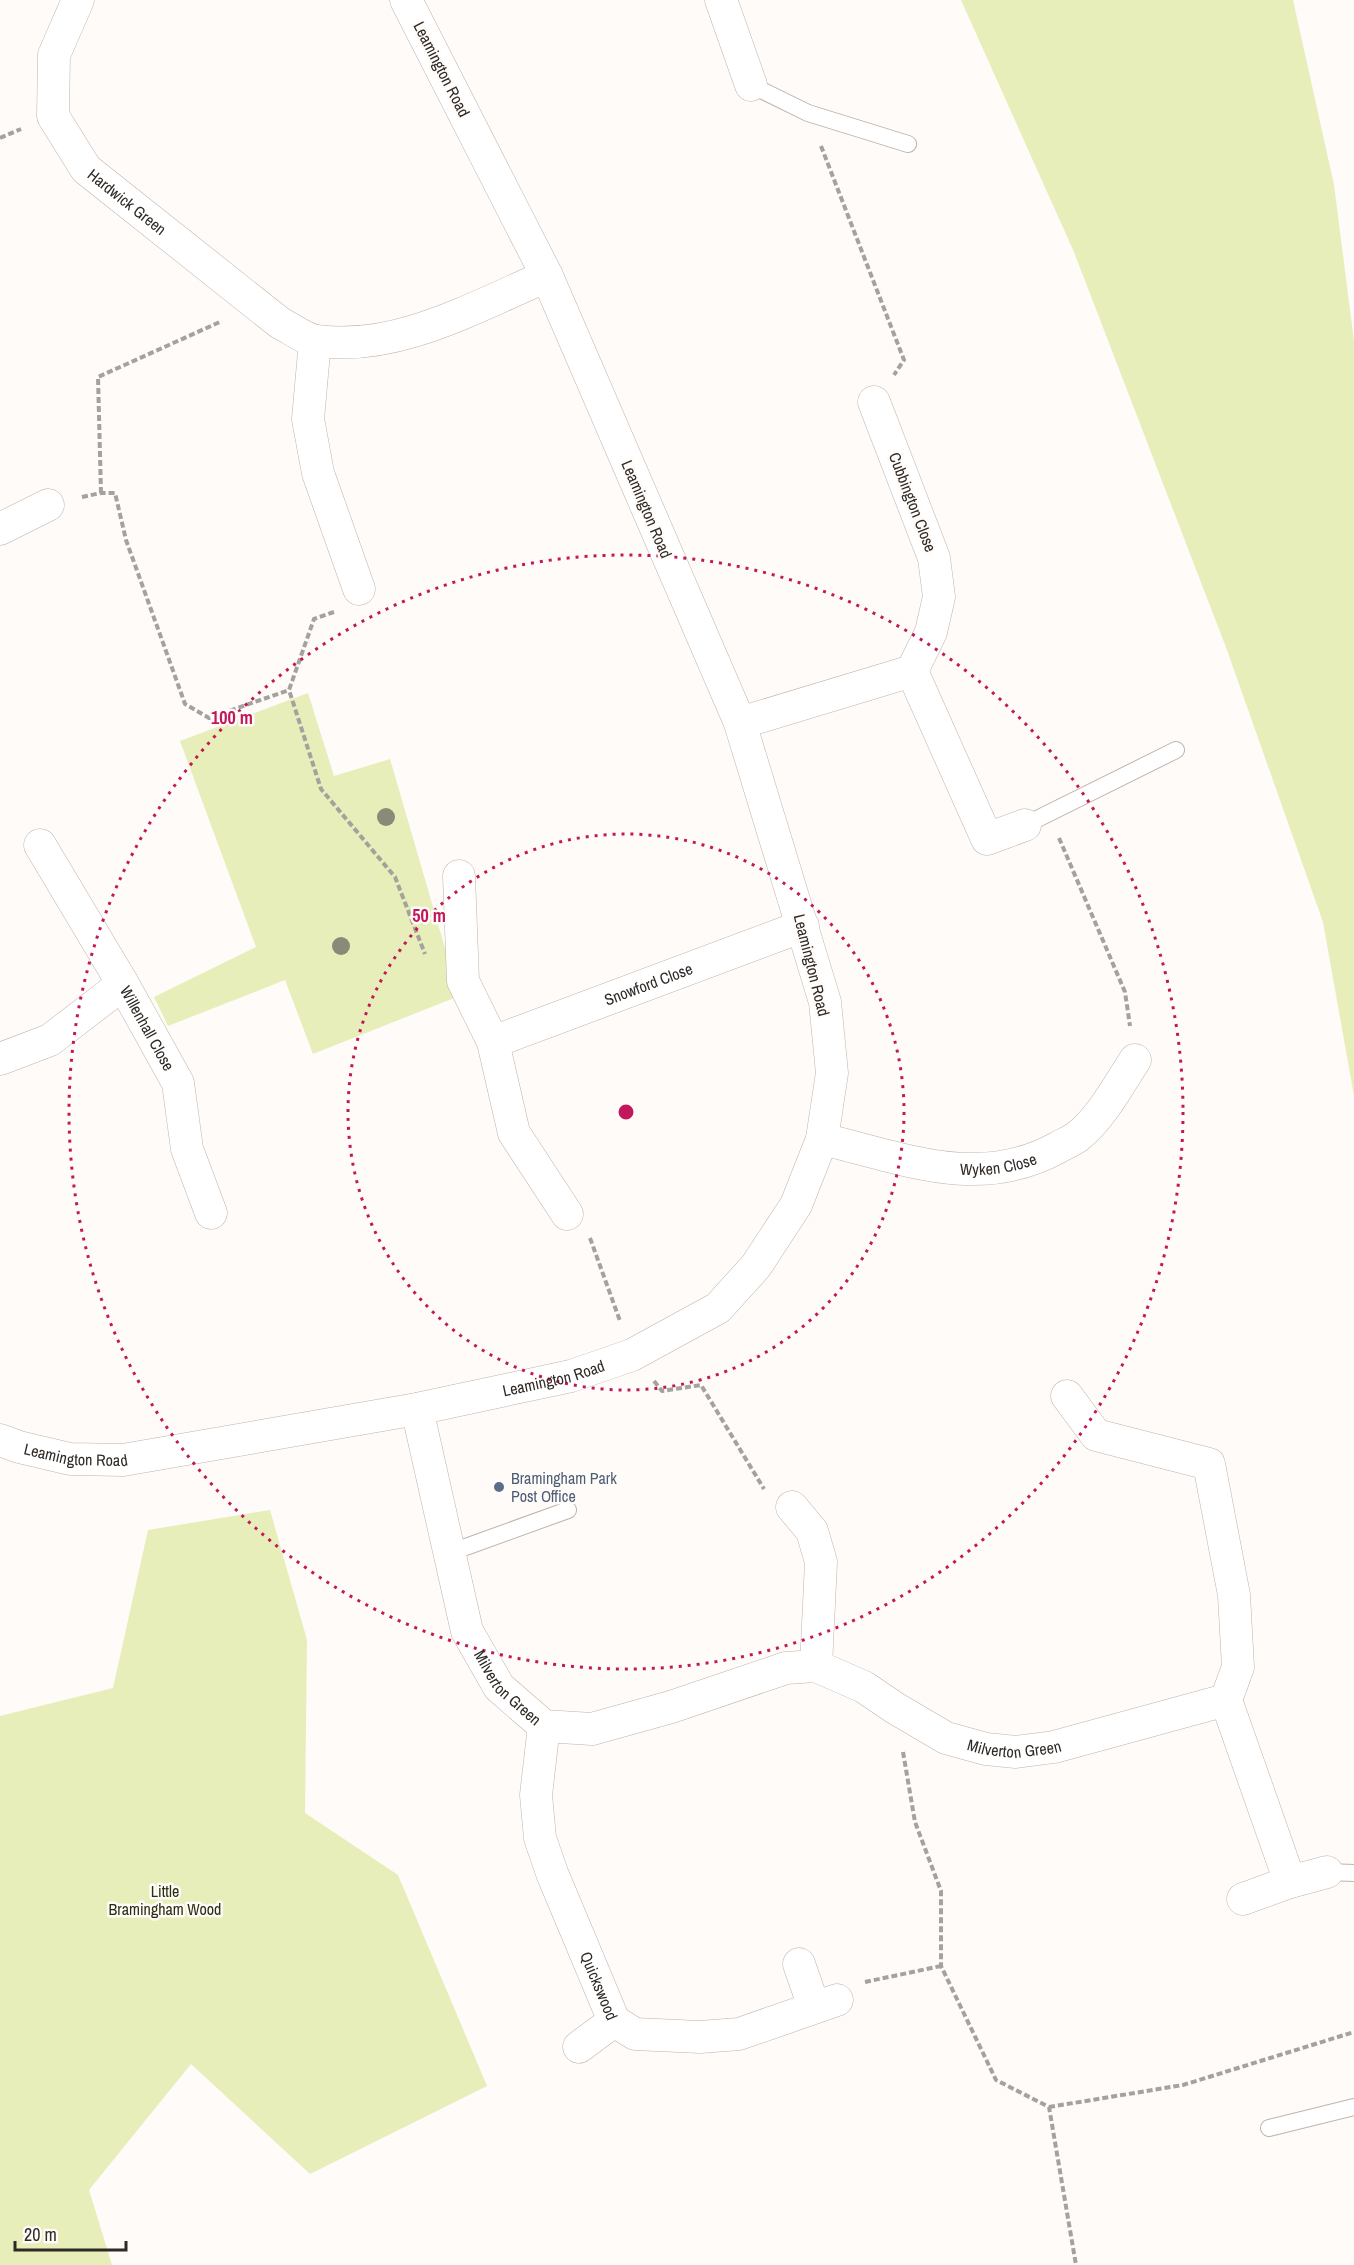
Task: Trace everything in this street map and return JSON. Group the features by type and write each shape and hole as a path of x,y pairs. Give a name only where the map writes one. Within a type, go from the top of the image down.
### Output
{"street":[{"name":"Hardwick Green","path":"78,0 54,55 53,116 86,169 280,323 315,341 356,343 402,335 449,318 547,276"},
{"name":"Leamington Road","path":"0,1440 19,1448 70,1459 123,1460 417,1409 571,1376 632,1355 718,1308 756,1266 796,1205 822,1138 832,1073 825,1002 740,723 547,276 406,0"},
{"path":"721,0 751,85"},
{"path":"315,341 308,419 318,473 358,589"},
{"name":"Cubbington Close","path":"874,402 934,558 939,597 931,632 912,671"},
{"path":"0,529 48,505"},
{"path":"740,723 912,671 987,839 1036,819"},
{"path":"40,845 123,984"},
{"path":"459,876 463,981 493,1042 514,1133 567,1214"},
{"name":"Snowford Close","path":"493,1042 803,926"},
{"name":"Willenhall Close","path":"0,1059 50,1040 123,984 177,1083 187,1149 211,1213"},
{"name":"Wyken Close","path":"822,1138 939,1168 990,1170 1035,1160 1077,1137 1104,1109 1135,1060"},
{"path":"1067,1396 1096,1435 1209,1464 1234,1595 1238,1667 1226,1700 1290,1882"},
{"name":"Milverton Green","path":"417,1409 467,1631 498,1688 544,1726 592,1729 671,1707 786,1668 816,1666 864,1687 946,1738 986,1749 1016,1752 1054,1747 1226,1700"},
{"path":"792,1508 812,1531 821,1562 816,1666"},
{"name":"Quickswood","path":"544,1726 536,1795 540,1838 552,1873 614,2020 635,2034 700,2037 739,2034 826,2004"},
{"path":"1243,1899 1290,1882 1341,1872"},
{"path":"799,1964 826,2004"},
{"path":"579,2047 614,2020"}],"lane":[{"path":"751,85 808,113 908,144"},
{"path":"1036,819 1176,750"},
{"path":"449,1553 568,1510"},
{"path":"1269,2128 1354,2107"}],"path":[{"path":"808,113 904,360 874,402"},
{"path":"101,493 98,377 258,305"},
{"path":"48,505 101,493 115,493 126,540 185,704 209,718 289,690"},
{"path":"358,589 344,608 314,619 289,690 321,789 395,877 426,955"},
{"path":"1036,819 1125,992 1135,1060"},
{"path":"895,1708 915,1822 941,1891 941,1966 996,2080 1049,2107 1184,2085 1354,2032"},
{"path":"826,2004 846,1987 880,1977 941,1966"},
{"path":"1049,2107 1076,2265"}],"green space":[{"path":"961,0 1293,0 1334,185 1354,341 1354,1096 1323,922 1227,650 1074,252"},
{"path":"308,693 334,776 390,759 459,996 313,1054 285,980 168,1026 154,997 256,947 180,741"},
{"name":"Little Bramingham Wood","path":"270,1510 307,1640 305,1813 398,1875 487,2086 310,2174 191,2064 89,2190 112,2265 0,2265 0,1716 113,1688 148,1530"}],"place":[{"name":"Bramingham Park Post Office","path":"499,1487"}]}
